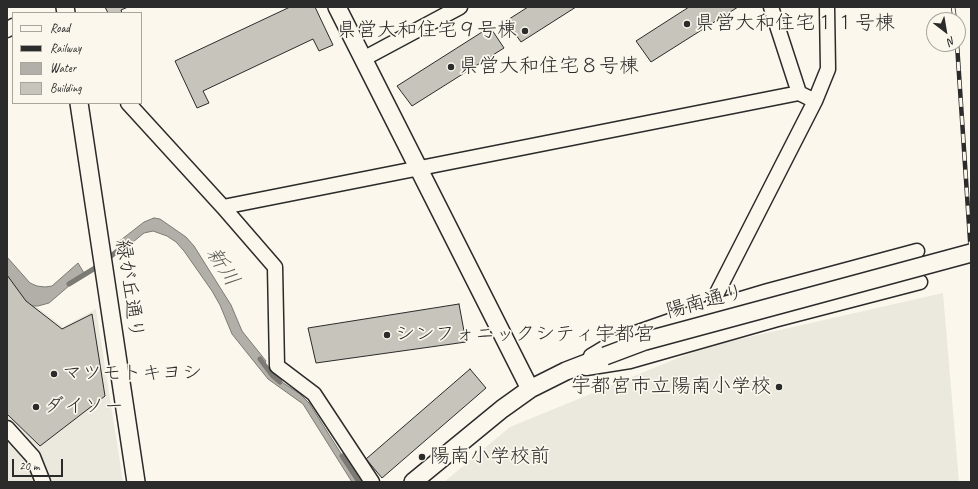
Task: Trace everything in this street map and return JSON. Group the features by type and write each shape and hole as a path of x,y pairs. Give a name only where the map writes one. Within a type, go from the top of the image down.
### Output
{"street":[{"path":"337,7 530,389"},
{"path":"363,59 460,7"},
{"path":"770,7 799,93"},
{"path":"711,308 718,291 814,101 828,69 827,7"},
{"path":"223,207 799,93 814,101"},
{"name":"緑が丘通り","path":"79,104 136,482"},
{"path":"129,104 223,207 275,267 277,366 314,394 372,482"},
{"path":"566,372 621,338 711,308 775,289 917,251"},
{"name":"陽南通り","path":"413,482 502,409 530,389 566,372 645,341 971,253"},
{"path":"566,372 630,361 774,320 920,282"},
{"path":"7,428 33,457 43,482"}],"shaded area":[{"path":"7,275 30,302 63,327 96,309 123,482 7,482"},
{"name":"宇都宮市立陽南小学校","path":"943,293 959,482 444,482 510,427 705,347"}],"water":[{"path":"154,218 160,219 186,237 194,246 231,305 242,331 266,361 264,366 271,375 300,394 309,403 359,482 352,482 303,404 268,379 232,334 220,305 212,291 176,242 167,236 153,231 144,233 122,251 117,243 144,222"},
{"path":"7,257 30,283 37,286 52,286 78,263 84,273 49,303 31,306 23,301 7,278"}],"building":[{"path":"105,7 128,7 121,10 122,12 108,12"},
{"path":"290,7 315,7 333,45 319,51 313,39 203,91 209,103 197,108 175,61"},
{"name":"県営大和住宅９号棟","path":"528,7 576,7 521,42 506,21"},
{"name":"県営大和住宅１１号棟","path":"689,7 738,7 651,62 636,41"},
{"name":"県営大和住宅８号棟","path":"490,27 504,48 412,106 397,86"},
{"name":"マツモトキヨシ","path":"7,275 26,301 62,329 92,314 105,396 40,446 7,414"},
{"name":"シンフォニックシティ宇都宮","path":"459,304 466,342 316,363 308,328"},
{"path":"470,369 486,388 382,478 366,459"}],"waterway":[{"name":"新川","path":"106,260 125,245"},
{"name":"新川","path":"69,284 100,265"},
{"name":"新川","path":"260,359 272,375 280,382"},
{"name":"新川","path":"342,456 359,482"}],"railway":[{"path":"953,7 954,12"},
{"path":"958,52 971,255"}],"place":[{"name":"県営大和住宅１１号棟","path":"687,24"},
{"name":"県営大和住宅９号棟","path":"525,31"},
{"name":"県営大和住宅８号棟","path":"451,67"},
{"name":"シンフォニックシティ宇都宮","path":"387,335"},
{"name":"マツモトキヨシ","path":"54,374"},
{"name":"宇都宮市立陽南小学校","path":"779,387"},
{"name":"ダイソー","path":"36,407"},
{"name":"陽南小学校前","path":"422,457"}]}
